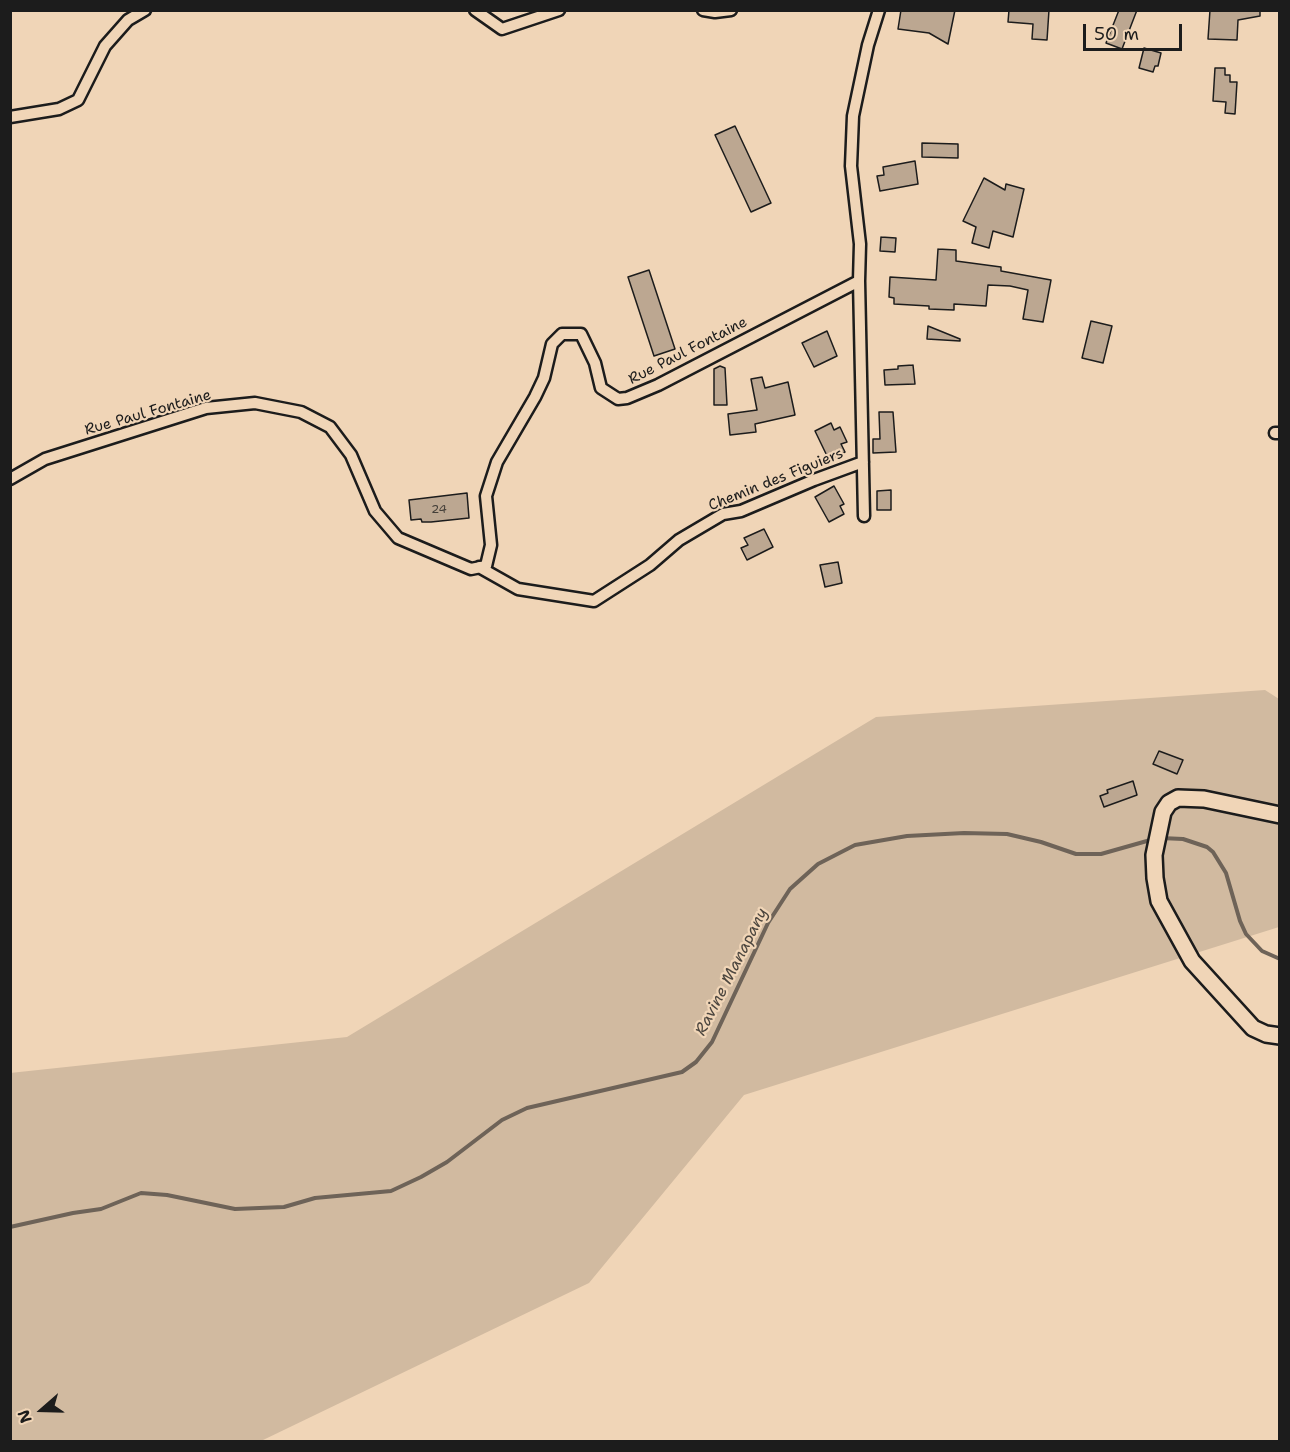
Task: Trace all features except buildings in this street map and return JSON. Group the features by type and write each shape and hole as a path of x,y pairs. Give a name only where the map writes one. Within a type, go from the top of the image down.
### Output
{"main road":[{"path":"1280,815 1234,805 1178,798 1169,803 1163,812 1154,855 1159,902 1192,961 1253,1028 1266,1034 1280,1036"}],"street":[{"path":"10,117 59,109 78,100 105,46 128,20 145,10"},
{"path":"475,10 502,29 559,10"},
{"path":"704,10 716,12 731,10"},
{"path":"858,281 860,244 851,166 853,116 868,45 879,10"},
{"name":"Chemin des Figuiers","path":"858,281 864,516"},
{"name":"Rue Paul Fontaine","path":"10,479 45,459 206,408 255,403 301,412 330,427 351,455 375,511 398,538 471,569 486,566 491,545 486,496 497,462 536,397 544,378 552,344 562,334 581,333 595,363 601,388 618,399 627,398 658,385 858,281"},
{"name":"Chemin des Figuiers","path":"479,567 518,588 594,601 650,565 678,540 723,514 741,511 863,462"}],"shaded area":[{"path":"1265,690 1279,699 1279,927 744,1095 589,1283 261,1441 11,1441 10,1073 347,1037 876,717"}],"waterway":[{"name":"Ravine Manapany","path":"10,1227 101,1209 141,1193 167,1195 235,1209 284,1207 315,1198 391,1191 447,1162 502,1120 527,1108 682,1072 696,1062 712,1042 768,923 790,889 818,864 855,845 907,836 964,833 1007,834 1076,854 1101,854 1154,839"},
{"name":"Ravine Manapany","path":"1161,838 1183,839 1207,847 1213,852 1226,873 1246,934 1262,951 1280,959"}]}
